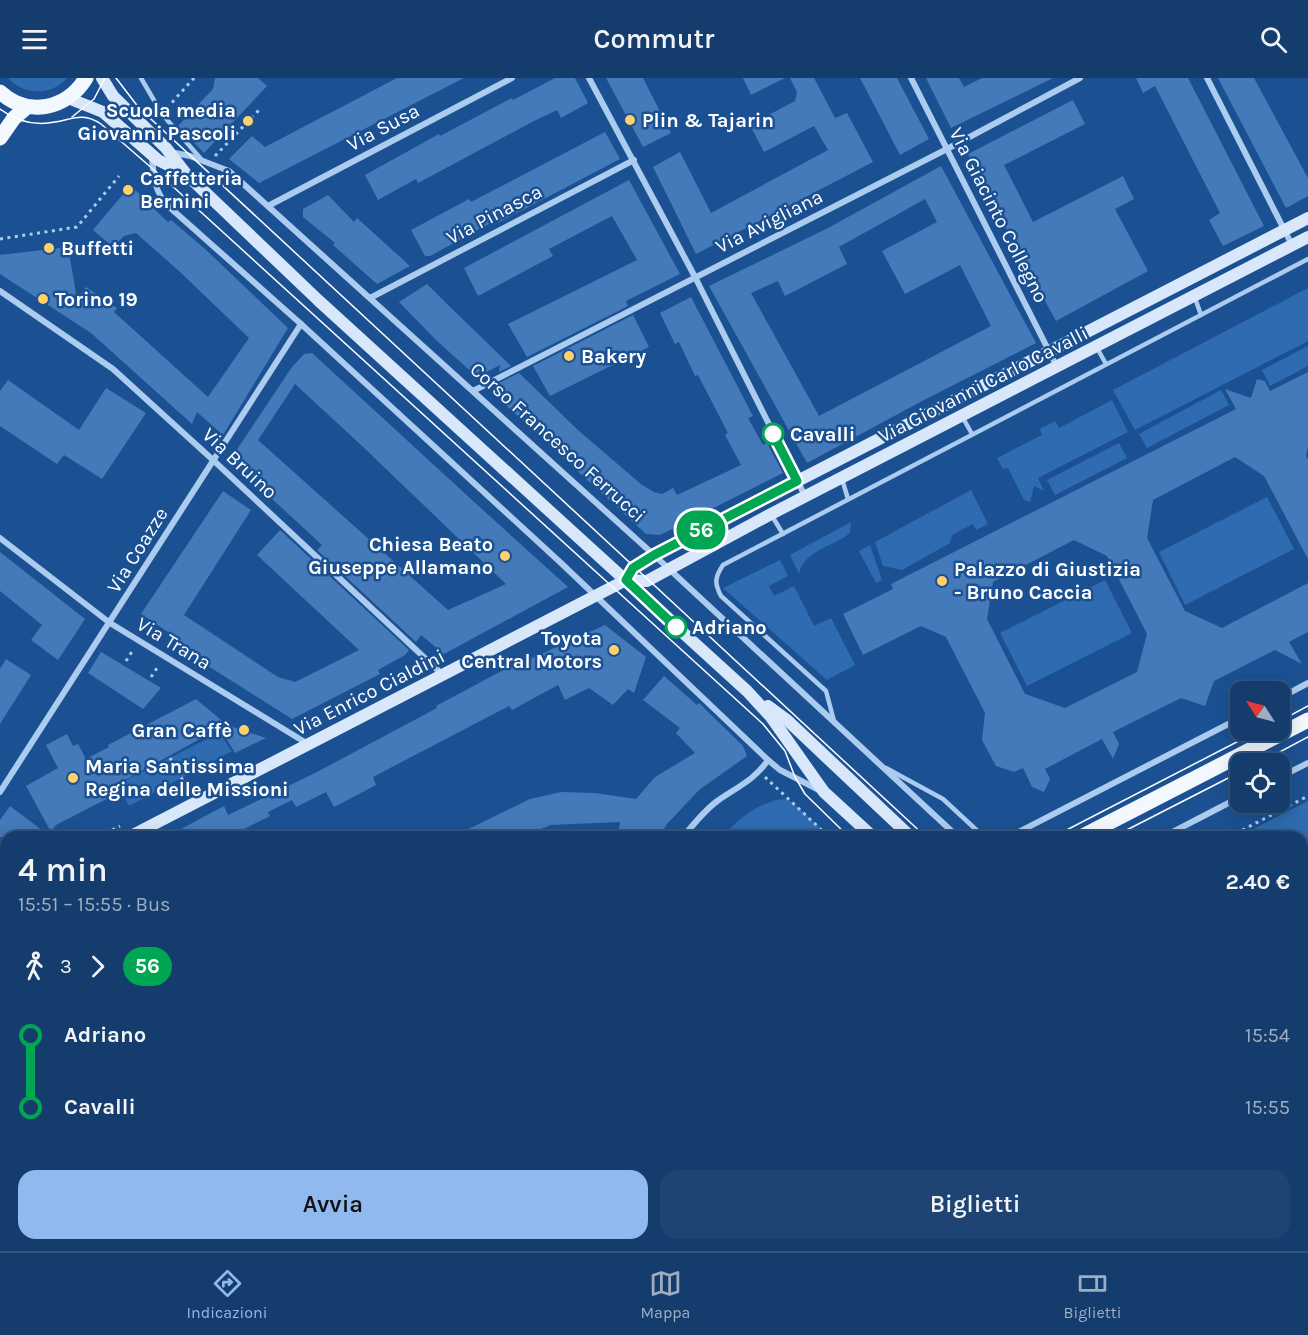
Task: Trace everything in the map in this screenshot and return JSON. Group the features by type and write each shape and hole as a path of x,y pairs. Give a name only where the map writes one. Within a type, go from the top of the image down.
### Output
{"main road":[{"path":"0,92 11,101 38,108 54,105 68,98 80,88 86,78"},
{"path":"0,138 14,118 27,107"},
{"path":"1093,831 1308,720"}],"street":[{"path":"102,78 113,96 168,151 186,174 319,301 747,692 771,717 824,792 866,831"},
{"name":"Via Susa","path":"268,206 512,78"},
{"path":"589,78 695,277 805,497"},
{"name":"Via Giacinto Collegno","path":"911,78 1057,367"},
{"name":"Via Avigliana","path":"473,391 947,149 1080,78"},
{"path":"1207,78 1292,245"},
{"path":"68,98 103,112 158,160 186,174"},
{"name":"Corso Francesco Ferrucci","path":"168,151 190,156 229,171 654,555 951,831"},
{"path":"152,154 154,183 161,199 301,324 768,760 780,770 824,792"},
{"name":"Via Pinasca","path":"370,298 634,160"},
{"name":"Via Giovanni Carlo Cavalli","path":"626,580 633,568 654,555 1308,218"},
{"name":"Via Giovanni Carlo Cavalli","path":"626,580 647,580 1308,237"},
{"name":"Via Bruino","path":"0,291 113,369 443,675"},
{"name":"Via Coazze","path":"0,792 301,324"},
{"name":"Via Trana","path":"0,538 110,623 309,745"},
{"name":"Via Enrico Cialdini","path":"142,831 626,580"},
{"path":"1290,693 1308,683"},
{"path":"747,692 787,720 905,831"},
{"path":"1021,831 1230,723"},
{"path":"687,831 716,803 760,772 768,760"},
{"path":"1290,772 1308,763"},
{"path":"1175,831 1230,802"}],"lane":[{"path":"141,78 162,114 206,162"},
{"path":"835,723 826,692 721,596 715,586 716,575 723,565 1308,259"},
{"path":"1195,296 1201,315"},
{"path":"1097,347 1106,364"},
{"path":"962,416 972,434"},
{"path":"841,478 848,499"},
{"path":"771,514 783,534"},
{"path":"878,764 943,800 977,831"}],"path":[{"path":"166,109 194,78"},
{"path":"206,162 259,110"},
{"path":"0,239 77,227 119,176"},
{"path":"170,758 195,802"},
{"path":"760,772 824,831"},
{"path":"1241,831 1308,796"}],"shaded area":[{"path":"8,78 67,78 53,88 38,92 22,88"},
{"path":"1308,288 1308,341 1135,430 1113,390"},
{"path":"1308,346 1308,366 1270,386 1262,370"},
{"path":"1221,390 1229,405 1147,448 1139,434"},
{"path":"1112,400 1128,432 1038,478 1044,491 1034,486 1030,502 1024,500 1008,468 1003,469 997,458 1042,435 1040,429 1055,421 1059,428"},
{"path":"1119,443 1127,458 1055,495 1047,480"},
{"path":"971,490 988,524 976,530 973,524 952,535 950,543 902,570 883,566 875,542"},
{"path":"1267,497 1294,549 1185,605 1159,552"},
{"path":"851,522 850,533 813,554 802,566 799,574 790,555"},
{"path":"870,545 882,580 876,583 859,551"},
{"path":"780,560 788,576 769,586 774,596 794,586 814,626 831,618 855,665 827,680 723,588"},
{"path":"1105,580 1132,633 1027,686 1000,633"},
{"path":"219,733 232,751 129,806 118,784"},
{"path":"785,799 792,802 824,831 727,831 758,807"},
{"path":"1308,801 1308,831 1250,831 1285,813 1290,813 1290,810"}],"building":[{"path":"215,78 258,78 267,86 204,153 178,126 213,89"},
{"path":"397,78 464,78 259,183 229,159 252,136 265,147"},
{"path":"555,78 575,78 588,103 561,118 557,110 418,183 416,179 378,200 365,175 439,134 440,136"},
{"path":"606,78 643,78 671,133 643,147"},
{"path":"743,78 785,78 751,95"},
{"path":"790,78 814,78 835,118 847,113 873,162 696,254 653,167 680,152 711,213 828,150 814,126 764,152 750,125 795,101 797,92"},
{"path":"860,78 897,78 929,139 900,155"},
{"path":"926,78 959,78 964,87 982,78 1053,78 951,128"},
{"path":"1136,78 1188,78 1264,226 1223,246 1209,220 1220,213 1155,86 1143,93"},
{"path":"1218,78 1254,78 1308,178 1308,196 1286,208"},
{"path":"1073,100 1085,124 1004,165 1033,222 1123,176 1134,199 1115,209 1148,271 1056,321 968,154"},
{"path":"605,132 620,159 498,223 496,220 430,256 425,256 411,230 469,199 471,202"},
{"path":"941,166 1036,343 807,463 709,286 828,228","holes":["925,199 937,222 882,251 905,294 960,265 991,326 819,416 751,293 778,281 785,296 847,264 839,247"]},
{"path":"629,180 680,274 626,301 628,306 527,357 508,324 637,260 612,216 549,249 553,256 478,296 464,268"},
{"path":"130,186 155,207 153,208 168,222 171,220 204,248 288,328 223,435 197,412 192,424 91,333 0,274 0,255 68,247 77,299 86,287 117,308 114,312 208,397 249,338 136,233 124,236 113,247 93,230"},
{"path":"328,195 354,222 357,218 410,266 377,284 333,245 335,243 303,217 303,209"},
{"path":"427,284 511,366 499,372 500,365 477,377 437,341 399,302"},
{"path":"691,297 753,416 748,418 763,445 767,443 783,473 660,535 646,534 496,396 497,384 519,373 579,431 642,485 662,494 673,488 677,495 741,465 725,435 728,433 698,375 695,376 679,342 675,344 660,313"},
{"path":"633,315 649,347 550,396 533,366"},
{"path":"312,353 568,587 444,654 421,635 416,642 317,550 322,545 230,460 292,367 304,354","holes":["295,384 506,584 448,610 258,440"]},
{"name":"Palazzo di Giustizia - Bruno Caccia","path":"1308,372 1306,456 1308,459 1308,559 1264,476 1235,457 1153,500 1147,538 1185,611 1222,628 1308,583 1308,632 1289,642 1302,664 1275,650 1214,681 1205,706 1181,698 1113,732 1119,744 1113,759 1102,739 1045,769 1050,779 1044,792 1032,787 1023,768 1014,772 996,766 982,740 985,713 946,637 921,626 863,655 843,614 893,589 891,584 1236,409 1225,389 1251,398 1257,379 1265,381 1270,391","holes":["1074,540 1107,556 1147,634 1137,672 1065,708 1025,694 987,619 993,582"]},
{"path":"8,380 79,430 106,388 146,413 102,479 64,455 57,464 0,426 0,391"},
{"path":"223,491 251,510 184,615 278,677 295,682 359,650 257,555 280,530 409,650 405,655 378,670 380,674 292,719 173,644 177,638 141,614"},
{"path":"0,552 85,619 58,660 31,640 42,625 0,591"},
{"path":"605,625 646,657 634,693 628,689 613,705 589,688 565,700 558,685 512,710 509,706 373,777 376,785 334,807 326,792 296,807 292,800 268,812 270,816 240,831 177,831 224,806 228,815 315,773 528,657 530,659"},
{"path":"101,652 161,688 143,709 88,673"},
{"path":"6,659 31,675 0,724 0,669"},
{"path":"664,676 697,705 699,703 743,746 747,756 699,790 663,831 619,831 620,822 551,825 536,831 464,831 530,799 561,792 595,793 636,799 655,777 695,753 676,733 680,728 643,700"},
{"path":"196,699 227,725 266,738 235,753 220,728 114,786 118,793 56,825 50,831 26,786 58,768 46,745 67,734 73,746 78,744 86,759 109,747 108,745"},
{"path":"10,806 43,831 0,831 0,820"}],"tram line":[{"path":"72,117 94,99 105,78"},
{"path":"116,78 139,108 920,831"},
{"path":"0,109 13,117 33,123 83,117 101,124 169,183 763,724 785,751 795,777 805,794 843,831"},
{"path":"1290,716 1308,706"},
{"path":"1278,753 1308,737"},
{"path":"1065,831 1239,741"},
{"path":"1125,831 1230,777"}],"bus line":[{"name":"56","path":"676,627 626,580 633,568 654,555 797,481 773,434"}],"place":[{"name":"Plin & Tajarin","path":"630,120"},
{"name":"Scuola media Giovanni Pascoli","path":"248,121"},
{"name":"Caffetteria Bernini","path":"128,190"},
{"name":"Buffetti","path":"49,248"},
{"name":"Torino 19","path":"43,299"},
{"name":"Bakery","path":"569,356"},
{"name":"Cavalli","path":"773,434"},
{"name":"Chiesa Beato Giuseppe Allamano","path":"505,556"},
{"name":"Palazzo di Giustizia - Bruno Caccia","path":"942,581"},
{"name":"Adriano","path":"676,627"},
{"name":"Toyota Central Motors","path":"614,650"},
{"name":"Gran Caffè","path":"244,730"},
{"name":"Maria Santissima Regina delle Missioni","path":"73,778"}]}
